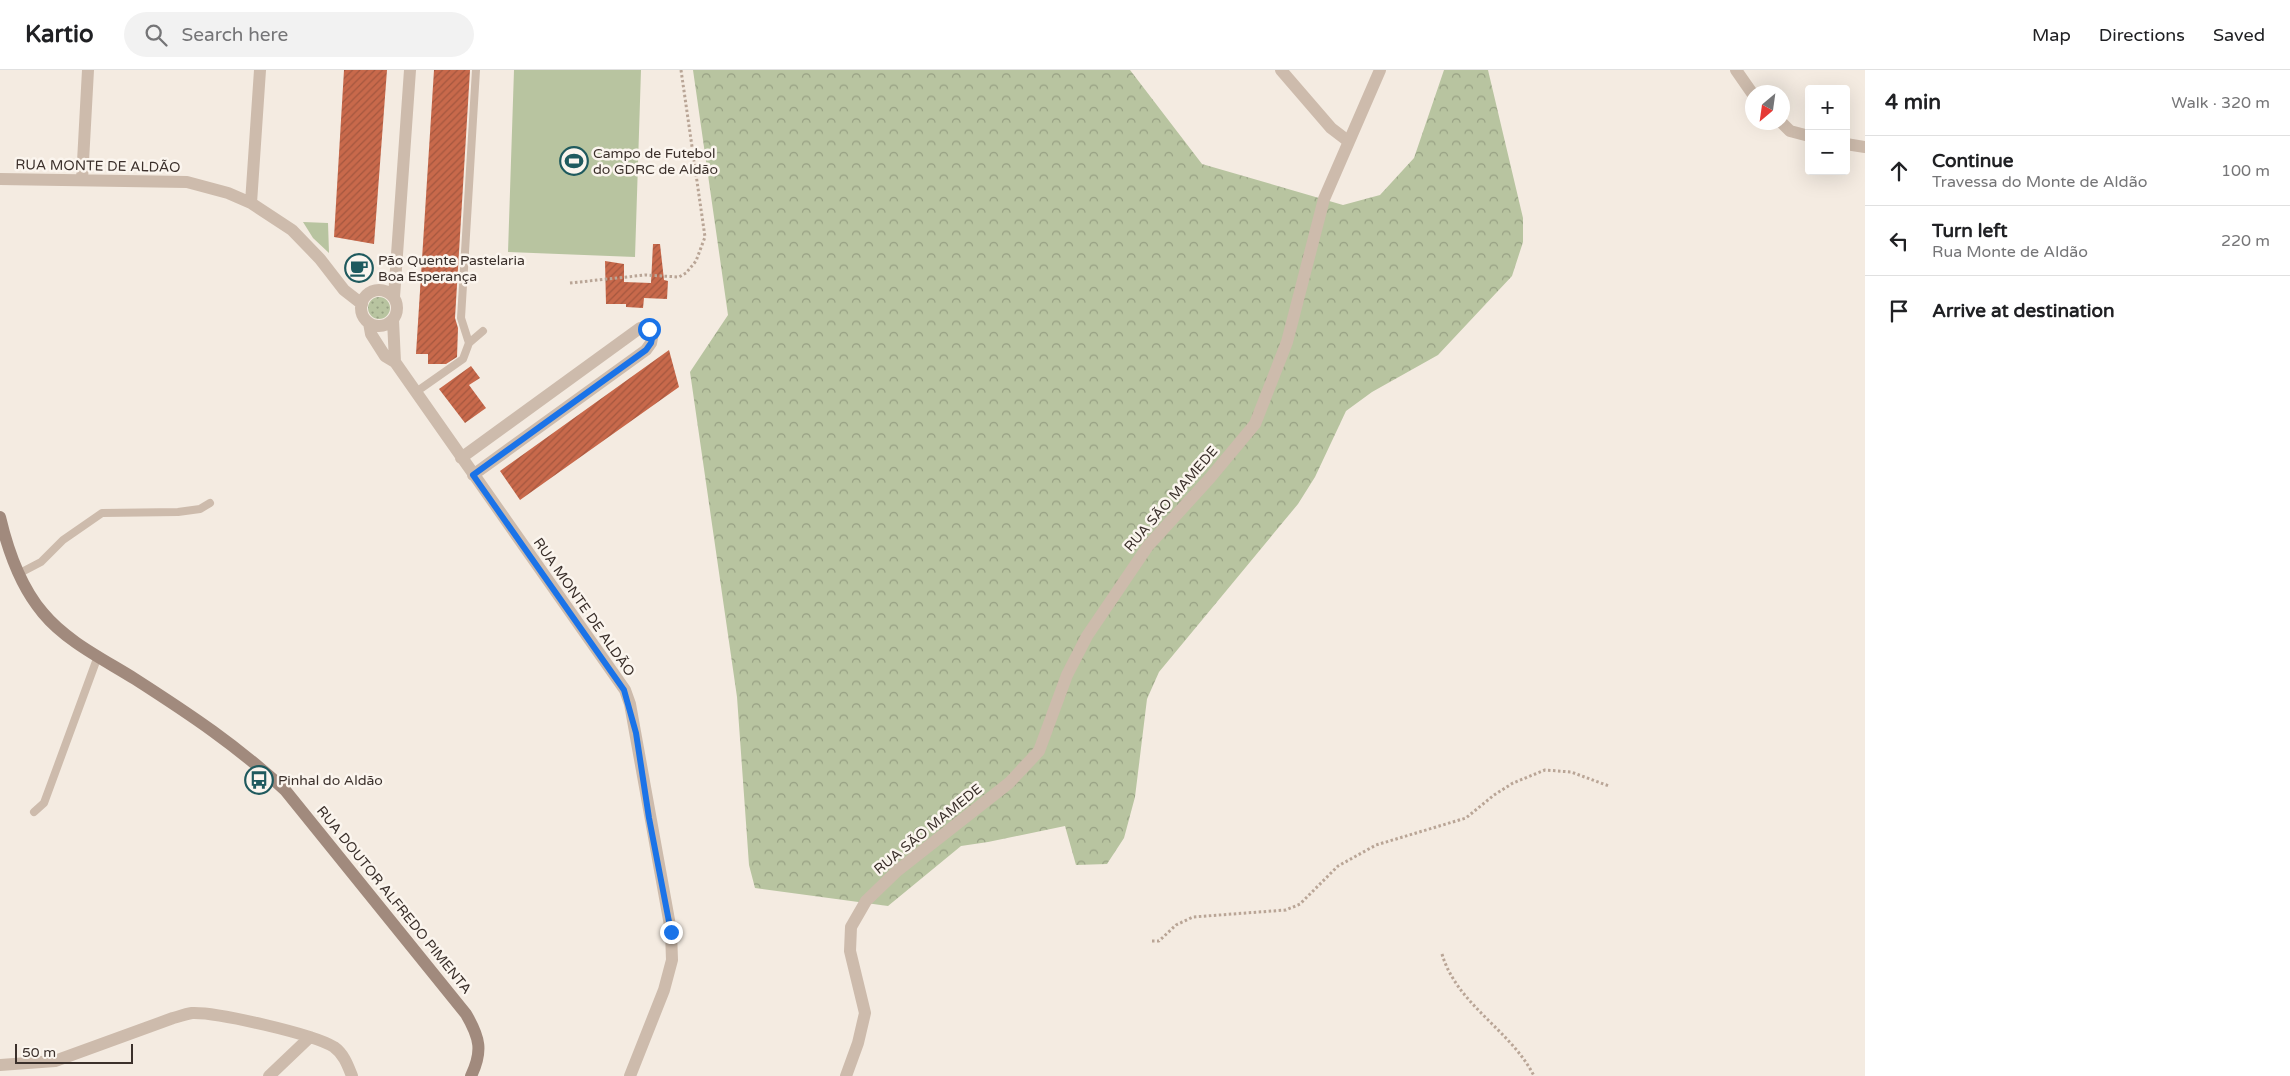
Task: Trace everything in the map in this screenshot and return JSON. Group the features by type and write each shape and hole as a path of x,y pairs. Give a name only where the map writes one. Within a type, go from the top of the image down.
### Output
{"main road":[{"name":"RUA DOUTOR ALFREDO PIMENTA","path":"0,517 18,574 43,614 68,636 217,732 250,758 285,790 466,1014 477,1032 479,1059 471,1076"}],"street":[{"path":"82,180 88,70"},
{"path":"251,203 260,70"},
{"path":"395,362 393,320 397,309 394,298 410,70"},
{"path":"1281,70 1331,128 1348,141"},
{"name":"RUA SÃO MAMEDE","path":"846,1076 858,1043 865,1013 850,951 851,927 866,901 897,871 1009,783 1039,750 1056,701 1087,636 1148,546 1210,478 1255,424 1287,342 1324,199 1380,70"},
{"path":"1736,70 1746,85"},
{"path":"1789,130 1805,135"},
{"path":"1850,145 1865,147"},
{"name":"RUA MONTE DE ALDÃO","path":"0,179 187,182 251,203 292,230 320,259 344,290 362,304"},
{"path":"393,320 383,326 370,323 363,316 362,304 364,298 373,291 384,291 394,298"},
{"name":"RUA MONTE DE ALDÃO","path":"370,323 371,334 385,356 395,362 624,690 630,704 671,932 672,960 664,990 630,1076"},
{"path":"461,458 640,328 644,327 653,334 651,343 646,350 473,475"},
{"path":"0,1066 55,1061 174,1018 192,1014 258,1024 310,1038 334,1048 344,1058 352,1076"},
{"path":"269,1076 310,1038"}],"lane":[{"path":"469,343 462,318 476,70"},
{"path":"416,392 463,359 469,343 483,331"},
{"path":"18,574 41,562 63,540 102,513 178,512 200,509 210,503"},
{"path":"34,812 44,803 98,656"}],"path":[{"path":"570,282 644,275 679,276 692,267 701,252 705,237 681,70"},
{"path":"1152,941 1159,941 1164,938 1183,920 1286,910 1300,904 1338,866 1376,845 1466,818 1494,795 1513,783 1545,770 1571,772 1610,786"},
{"path":"1442,954 1446,968 1458,988 1520,1055 1534,1076"}],"green space":[{"name":"Campo de Futebol do GDRC de Aldão","path":"514,70 641,70 635,257 508,252"},
{"path":"693,70 1130,70 1202,164 1343,205 1380,195 1414,158 1444,70 1488,70 1523,218 1523,242 1512,276 1438,355 1372,392 1346,411 1315,477 1298,504 1159,672 1147,699 1135,797 1124,838 1107,864 1076,865 1065,826 961,846 888,906 755,888 749,865 737,697 690,372 728,315"},
{"path":"303,222 328,223 329,253 313,238"},
{"path":"379,297 387,300 390,308 387,316 379,319 371,316 368,308 371,300"}],"building":[{"path":"344,70 387,70 374,244 334,237"},
{"path":"434,70 470,70 455,318 458,328 457,357 446,364 428,364 428,354 416,354"},
{"path":"653,244 660,244 664,280 668,281 667,299 644,298 643,308 626,307 626,304 606,304 605,261 624,264 624,282 651,283"},
{"path":"669,350 679,387 520,500 500,471"},
{"path":"471,366 480,378 469,385 486,408 465,423 439,389"}],"place":[{"name":"Campo de Futebol do GDRC de Aldão","path":"574,161"},
{"name":"Pão Quente Pastelaria Boa Esperança","path":"359,268"},
{"name":"Pinhal do Aldão","path":"259,780"}],"route":[{"path":"649,329 653,334 653,339 646,350 473,475 624,690 630,704 636,733 649,818 671,932"}]}
